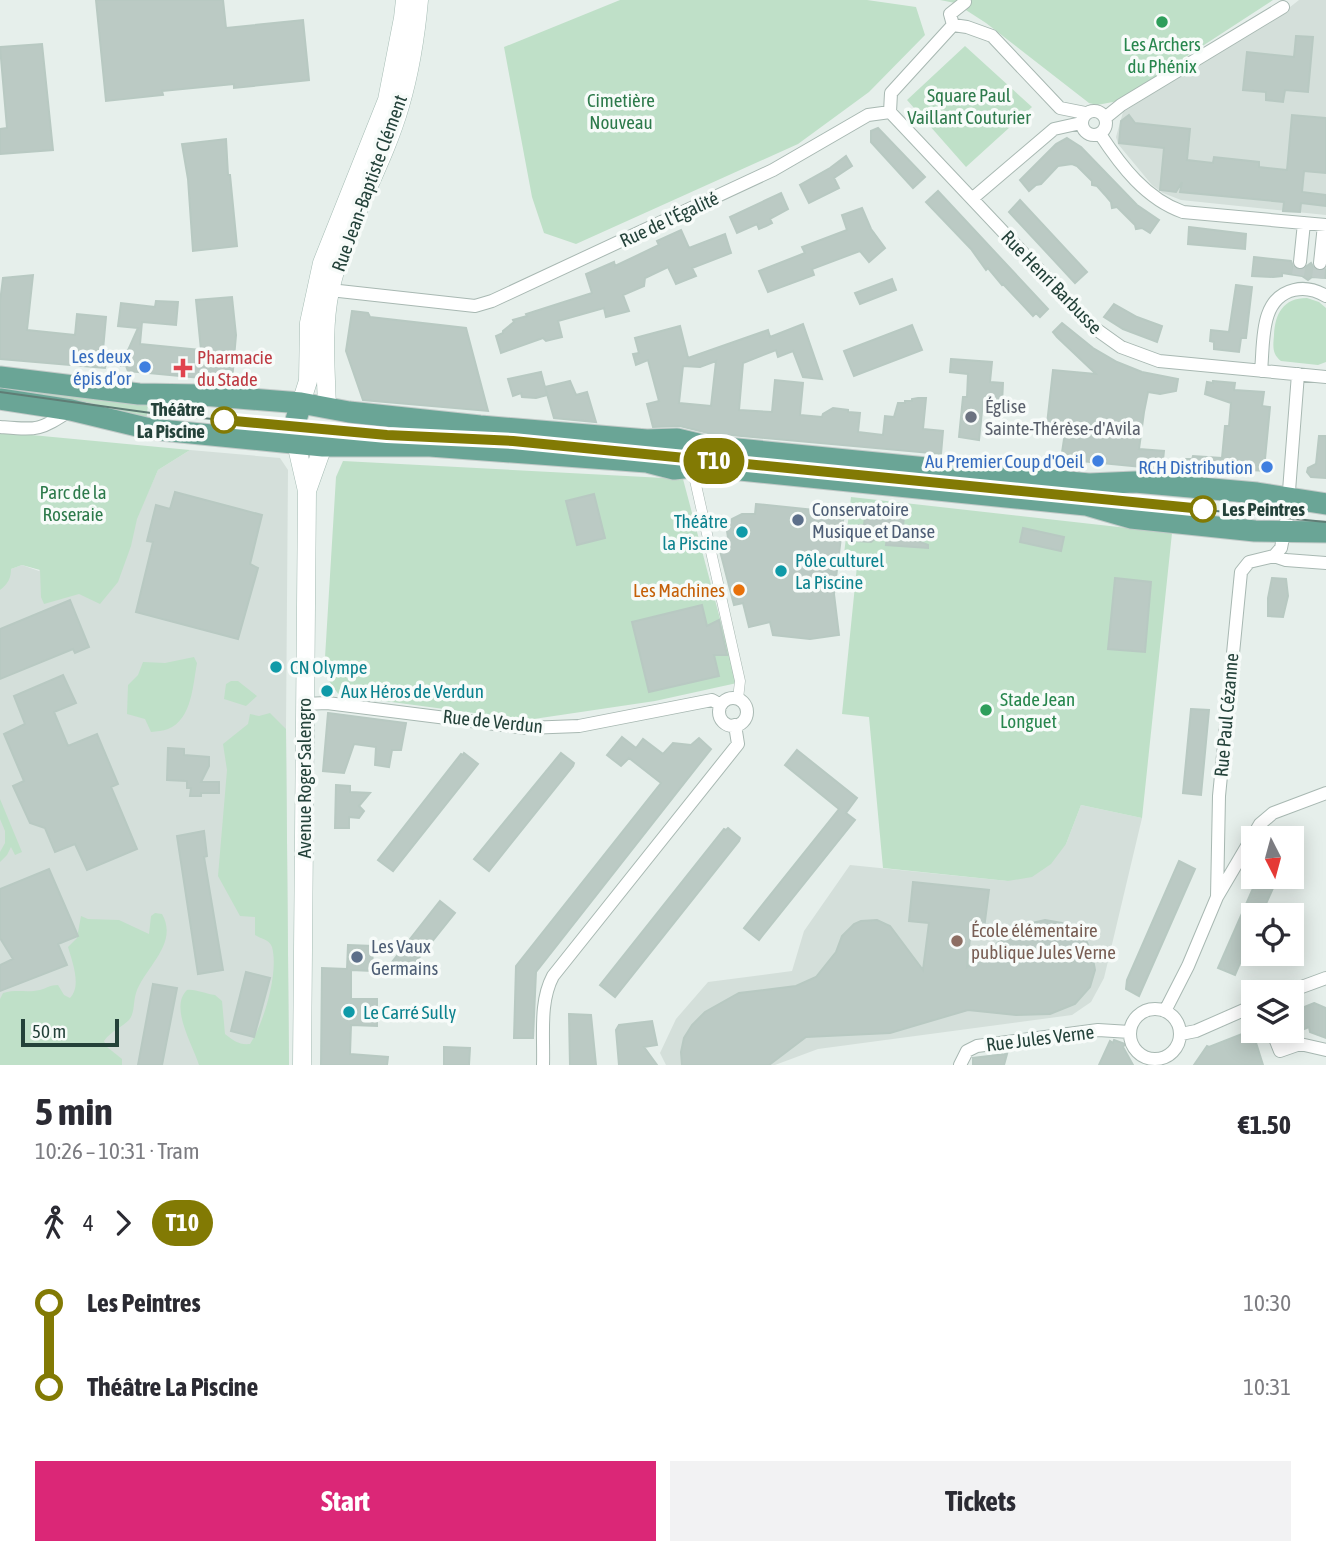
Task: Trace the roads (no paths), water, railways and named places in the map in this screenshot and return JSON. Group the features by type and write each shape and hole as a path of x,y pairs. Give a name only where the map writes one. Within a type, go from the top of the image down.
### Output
{"main road":[{"name":"Rue Jean-Baptiste Clément","path":"301,404 308,381 309,323 322,263 387,100 404,18 404,0"},
{"name":"Rue Jean-Baptiste Clément","path":"327,409 326,318 330,290 342,248 400,106 419,0"},
{"path":"0,377 139,394 202,395 633,439 677,439 707,446 1089,484 1135,482 1288,497 1326,504"},
{"path":"0,399 71,410 150,429 323,446 430,446 647,461 674,468 694,467 1086,505 1131,518 1248,530 1280,545 1326,532"},
{"path":"296,443 296,420 301,404"},
{"path":"323,446 327,409"},
{"name":"Avenue Roger Salengro","path":"296,443 307,491 302,1065"},
{"name":"Avenue Roger Salengro","path":"307,491 323,446"}],"street":[{"path":"953,25 950,14 965,2"},
{"path":"1105,118 1121,105 1283,7"},
{"path":"890,113 891,93 953,25"},
{"path":"953,25 967,26 992,36 1060,108 1083,118"},
{"path":"973,198 1054,129 1096,111 1105,118"},
{"name":"Rue de l'Égalité","path":"330,290 475,306 492,301 761,176 868,116 890,113"},
{"name":"Rue Henri Barbusse","path":"890,113 1093,327 1121,347 1159,361 1326,377"},
{"path":"1083,118 1083,130 1089,135 1100,134 1105,128 1105,118"},
{"path":"1100,134 1150,196 1171,208 1183,212 1325,225 1320,263"},
{"path":"1295,290 1304,223"},
{"path":"1318,278 1322,294"},
{"path":"1261,371 1266,319 1275,301 1295,290 1306,289 1322,294"},
{"path":"1298,374 1288,497 1280,545 1286,560 1326,563"},
{"path":"0,426 44,428 71,410"},
{"path":"694,467 740,681 738,699 745,706 746,714 742,722 735,725 723,721 719,714 721,705"},
{"name":"Rue Paul Cézanne","path":"1217,897 1219,796 1241,572 1249,562 1280,545"},
{"name":"Rue de Verdun","path":"304,704 327,703 526,729 579,726 712,700 721,705 727,700 738,699"},
{"path":"543,1065 544,1000 547,986 738,744 735,725"},
{"path":"1165,1011 1188,966 1217,897 1260,824 1273,813 1326,793"},
{"path":"1304,986 1326,978"},
{"path":"1156,1009 1165,1011 1175,1018 1181,1034 1178,1045 1168,1056 1144,1061 1132,1045 1132,1024 1142,1013 1156,1009"},
{"path":"1181,1034 1196,1031 1241,1011"},
{"name":"Rue Jules Verne","path":"960,1065 967,1051 977,1046 1098,1030 1130,1032"},
{"path":"1277,1043 1280,1051 1300,1044 1326,1050"}],"tunnel":[{"path":"1298,275 1300,262"},
{"path":"1318,278 1320,263"}],"tram line":[{"path":"0,392 151,413 347,432 513,441 1326,522"},
{"name":"T10","path":"224,420 387,435 513,441 1203,509"}],"place":[{"name":"Les Archers du Phénix","path":"1162,22"},
{"name":"Les deux épis d’or","path":"145,367"},
{"name":"Pharmacie du Stade","path":"183,368"},
{"name":"Église Sainte-Thérèse-d'Avila","path":"971,417"},
{"name":"Théâtre La Piscine","path":"224,420"},
{"name":"Au Premier Coup d'Oeil","path":"1098,461"},
{"name":"RCH Distribution","path":"1267,467"},
{"name":"Les Peintres","path":"1203,509"},
{"name":"Conservatoire Musique et Danse","path":"798,520"},
{"name":"Théâtre la Piscine","path":"742,532"},
{"name":"Pôle culturel La Piscine","path":"781,571"},
{"name":"Les Machines","path":"739,590"},
{"name":"CN Olympe","path":"276,667"},
{"name":"Aux Héros de Verdun","path":"327,691"},
{"name":"Stade Jean Longuet","path":"986,710"},
{"name":"École élémentaire publique Jules Verne","path":"957,941"},
{"name":"Les Vaux Germains","path":"357,957"},
{"name":"Le Carré Sully","path":"349,1012"}],"park label":[{"name":"Square Paul Vaillant Couturier","path":"969,106"},
{"name":"Cimetière Nouveau","path":"621,111"},
{"name":"Parc de la Roseraie","path":"73,503"}]}
